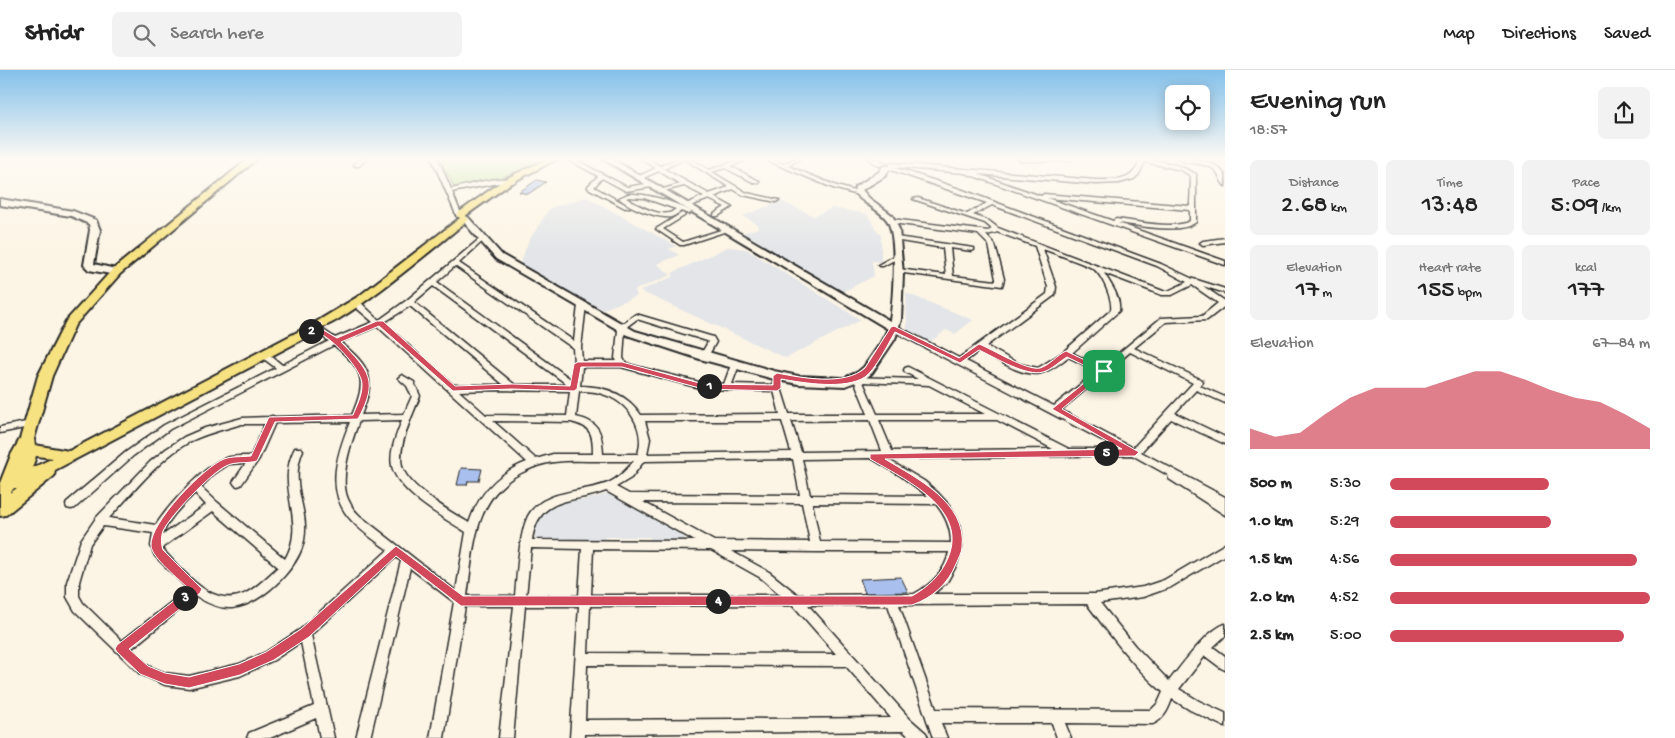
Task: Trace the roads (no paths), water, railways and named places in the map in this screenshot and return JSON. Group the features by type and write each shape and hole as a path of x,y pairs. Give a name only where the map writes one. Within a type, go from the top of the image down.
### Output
{"main road":[{"path":"0,510 17,475 18,455 28,444 31,424 45,376 70,324 116,272 215,190"},
{"path":"0,497 17,475 40,471 66,455 313,327 361,294 498,190"},
{"path":"662,191 687,209 727,230 894,328"},
{"path":"462,218 484,238 499,257 621,329 704,356 777,376 831,382 856,379 868,370 894,328 896,318 898,271 896,239 892,221 858,193"},
{"path":"0,202 73,214 93,222 96,230 89,265 92,268 116,272"},
{"path":"0,510 66,455 263,354 356,302 462,218"},
{"path":"28,444 66,455"}],"street":[{"path":"454,190 450,191 462,218"},
{"path":"596,190 640,212 670,222"},
{"path":"697,190 730,207 716,215"},
{"path":"726,190 687,209 659,229 683,245 727,230"},
{"path":"739,190 748,195 776,200"},
{"path":"844,190 858,193"},
{"path":"955,190 1159,266 1192,282 1224,304 1204,318 1164,320 1056,409"},
{"path":"1018,190 1225,263"},
{"path":"1101,220 1191,225 1194,190"},
{"path":"604,195 611,193"},
{"path":"627,195 636,196 687,209 664,215 630,204 622,198 627,195"},
{"path":"1031,195 1193,208"},
{"path":"916,199 988,222 996,229 1164,293 1175,291 1192,282 1203,283 1225,291"},
{"path":"968,215 991,203"},
{"path":"892,221 991,233 996,229"},
{"path":"898,271 1000,283 992,245 980,232"},
{"path":"71,505 144,441 190,414 281,368 336,341 380,323 410,302 484,238"},
{"path":"896,239 972,249"},
{"path":"1203,243 1225,240"},
{"path":"960,361 1051,295 1052,287 1038,245"},
{"path":"946,246 950,278"},
{"path":"881,264 896,257"},
{"path":"454,263 577,347"},
{"path":"979,346 1007,361 1034,370 1042,370 1066,354 1116,308 1114,299 1098,268"},
{"path":"432,282 574,387"},
{"path":"356,302 534,463"},
{"path":"410,302 512,387"},
{"path":"570,419 578,364 577,347 582,306"},
{"path":"622,364 619,358 621,329 636,316 710,339 712,342 704,356"},
{"path":"313,327 336,341 358,364 365,375 364,397 356,417 341,470 340,490 344,502 356,519 461,601 1090,600 1143,592 1167,584 1225,549"},
{"path":"894,328 1056,409 1154,463 1224,507"},
{"path":"437,738 477,509 486,495 497,484 534,463 553,458 1135,452 1199,383 1198,380 1129,349"},
{"path":"263,354 281,368"},
{"path":"1066,354 1104,371"},
{"path":"578,364 622,364 692,384 777,388"},
{"path":"727,387 735,365"},
{"path":"908,370 1070,454"},
{"path":"777,376 777,388 797,456 816,548"},
{"path":"402,378 412,384 416,391 397,456 397,467 402,479 413,489 472,530"},
{"path":"889,456 856,379 931,382"},
{"path":"453,388 574,387 606,392 626,404 638,418 645,433 645,446 641,457 628,475 608,488 547,502 533,515 527,544 520,601 506,738"},
{"path":"1196,387 1225,400"},
{"path":"1169,414 1225,442"},
{"path":"396,550 305,633 270,656 240,670 189,682 165,679 144,670 79,607 73,597 73,582 85,543 100,521 169,451 187,440 221,426 242,421 408,417"},
{"path":"638,418 997,417"},
{"path":"485,418 570,419 582,421 591,425 596,431 598,458"},
{"path":"238,482 254,459 272,419"},
{"path":"0,430 31,424"},
{"path":"254,459 227,461 214,468 176,507 159,530 156,546 159,553 209,600 221,604 246,599 286,567 295,552 299,537 291,470 298,450"},
{"path":"873,456 910,477 928,490 951,517 956,530 957,547 946,575 926,594 912,601"},
{"path":"195,487 213,505 286,567"},
{"path":"608,488 765,574 796,600 905,724 921,738"},
{"path":"627,498 938,500"},
{"path":"156,546 213,505"},
{"path":"100,521 159,530"},
{"path":"527,544 714,545 816,548 957,547"},
{"path":"588,545 583,659 577,732 905,724"},
{"path":"363,738 407,559"},
{"path":"121,649 197,589"},
{"path":"1090,600 1142,663 1170,690 1189,703 1225,720"},
{"path":"892,601 940,738"},
{"path":"933,716 1154,718 1164,706 1170,690 1205,648 1225,629"},
{"path":"305,633 327,738"},
{"path":"1205,648 1225,664"},
{"path":"583,659 850,660"},
{"path":"254,738 321,710"},
{"path":"1056,718 1064,738"}]}
